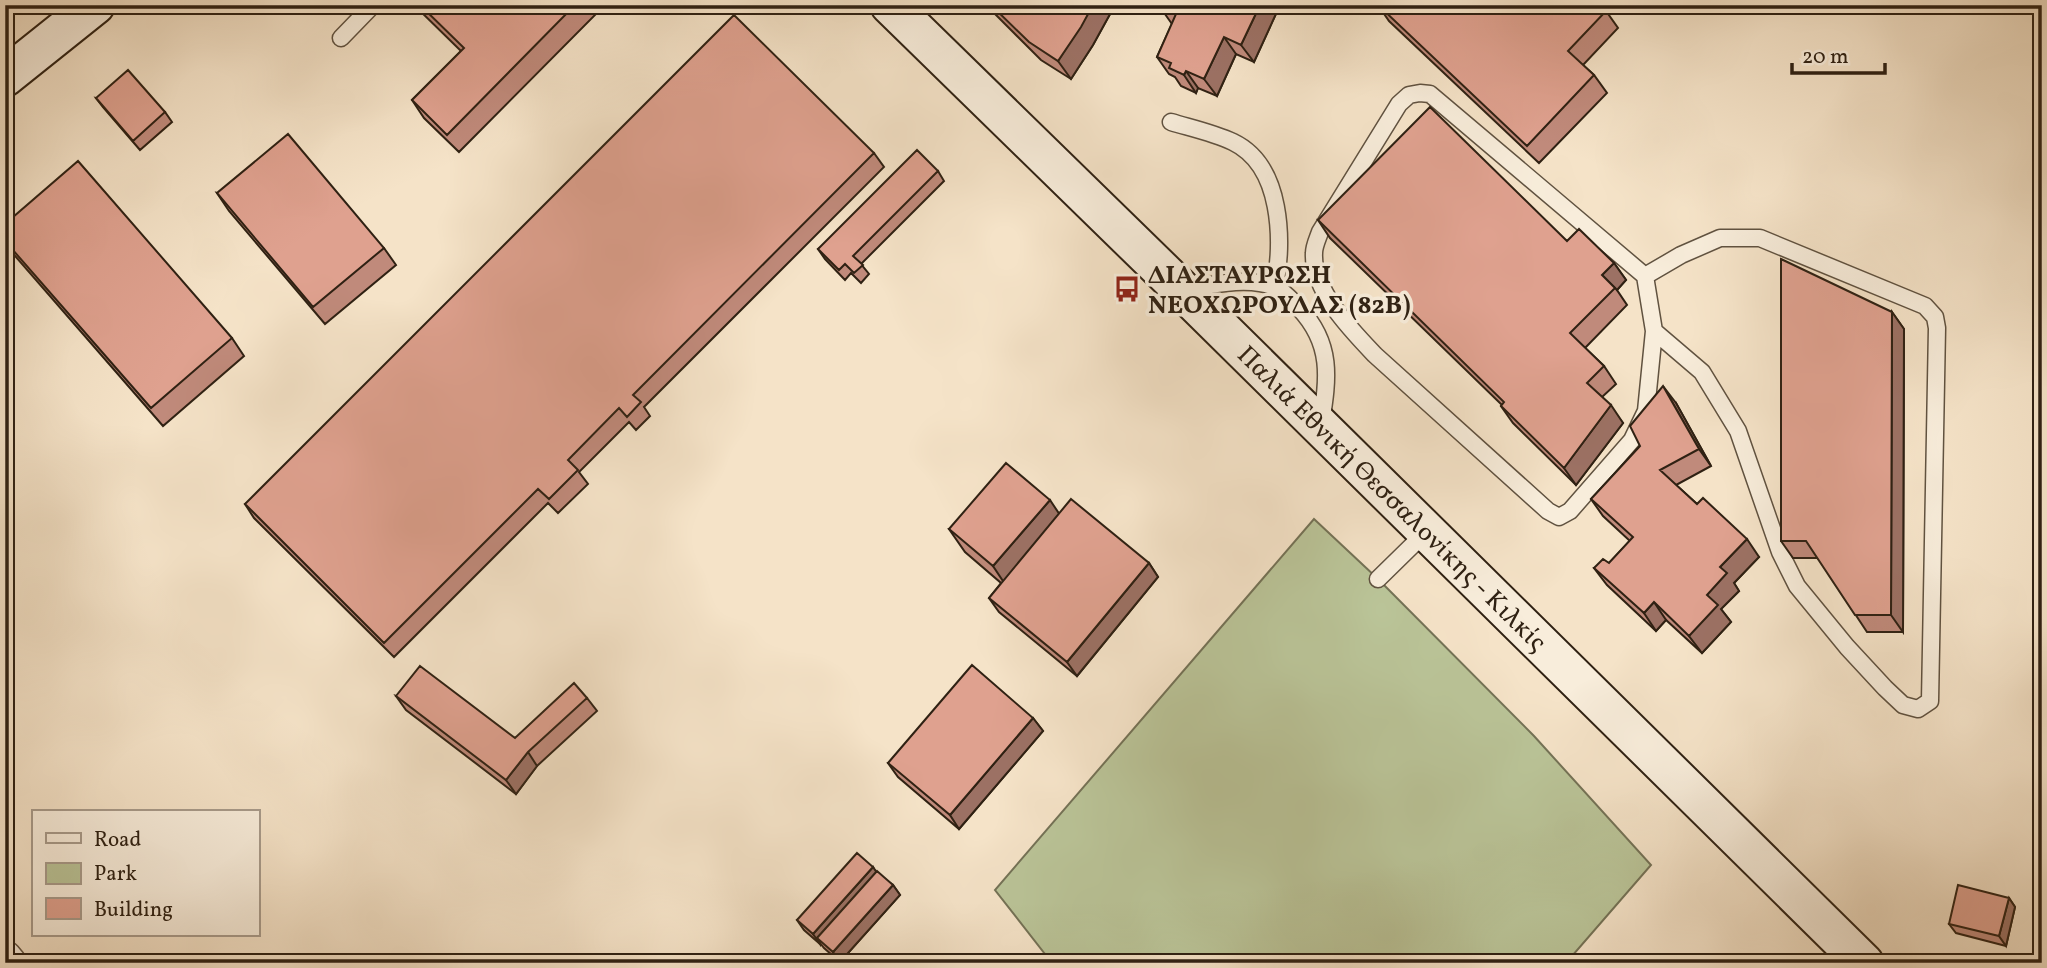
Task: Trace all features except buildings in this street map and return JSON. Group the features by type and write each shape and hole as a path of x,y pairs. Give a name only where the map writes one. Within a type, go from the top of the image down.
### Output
{"main road":[{"path":"5,77 95,5"},
{"name":"Παλιά Εθνική Θεσσαλονίκης - Κιλκίς","path":"890,5 1864,963"}],"street":[{"path":"5,957 10,963"}],"lane":[{"path":"341,37 373,5"},
{"path":"1420,93 1430,94 1645,276 1654,331 1646,411 1632,440 1570,511 1559,517 1548,511 1353,332 1333,306 1317,276 1314,252 1320,232 1399,104 1409,95 1420,93"},
{"path":"1171,122 1234,142 1254,158 1275,201 1280,230 1275,287"},
{"path":"1645,276 1681,254 1720,238 1760,238 1925,306 1935,317 1937,328 1930,701 1918,709 1903,705 1847,647 1797,586 1780,552 1738,430 1702,372 1654,331"},
{"path":"1182,290 1224,283 1254,283 1275,287 1309,320 1323,345 1327,368 1320,426"},
{"path":"1309,320 1333,306"},
{"path":"1378,579 1427,531"}],"green space":[{"path":"1314,519 1378,579 1534,736 1651,865 1566,963 1052,963 995,890"}],"place":[{"name":"ΔΙΑΣΤΑΥΡΩΣΗ ΝΕΟΧΩΡΟΥΔΑΣ (82Β)","path":"1127,289"}]}
